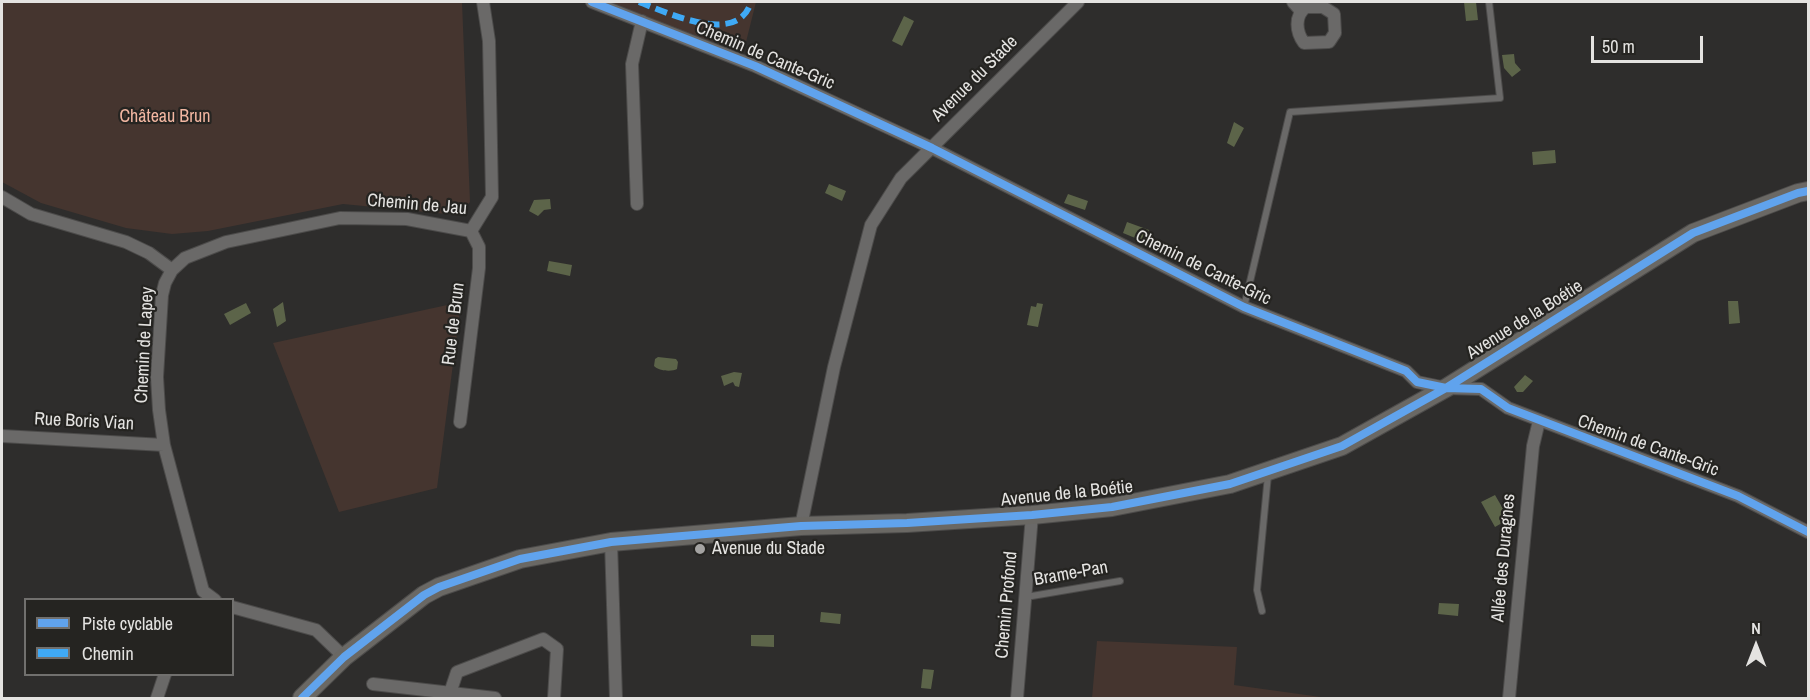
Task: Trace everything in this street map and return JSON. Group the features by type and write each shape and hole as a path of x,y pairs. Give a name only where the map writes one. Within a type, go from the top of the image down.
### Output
{"main road":[{"name":"Avenue de la Boétie","path":"306,697 344,657 424,596 439,587 520,559 611,542 801,526 907,523 1113,507 1230,484 1269,471 1342,446 1446,388 1694,233 1798,193 1809,191"}],"street":[{"name":"Chemin de Jau","path":"172,270 185,258 226,242 340,218 407,219 471,231 492,196 489,41 483,2"},
{"name":"Chemin de Cante-Gric","path":"592,2 755,66 932,148 1244,307 1406,371 1417,382 1446,388 1481,390 1508,408 1738,496 1809,532"},
{"name":"Avenue du Stade","path":"801,526 834,367 869,232 901,178 1078,2"},
{"path":"637,204 632,64 642,21"},
{"name":"Chemin de Lapey","path":"2,197 31,214 126,242 149,253 172,270 162,295 158,377 159,410 164,445 201,595"},
{"name":"Rue de Brun","path":"460,422 479,268 479,247 471,231"},
{"name":"Allée des Duragnes","path":"1509,699 1533,446 1539,421"},
{"name":"Rue Boris Vian","path":"2,436 164,445"},
{"name":"Chemin Profond","path":"1017,699 1032,515"},
{"path":"611,542 616,699"},
{"path":"234,608 316,630 344,657"},
{"path":"450,693 457,672 543,639 557,649 554,699"},
{"path":"156,699 165,676"},
{"path":"373,684 495,699"}],"lane":[{"path":"1244,307 1290,112 1500,98 1490,2"},
{"path":"1262,611 1257,590 1269,471"},
{"name":"Brame-Pan","path":"1026,597 1120,581"}],"green space":[{"name":"Château Brun","path":"2,2 462,2 470,202 458,215 343,204 208,231 172,234 126,228 41,203 2,182"},
{"path":"602,2 756,2 745,46 736,50"},
{"path":"461,302 437,488 339,512 273,343"},
{"path":"1097,641 1237,647 1234,685 1328,698 1092,698"}],"shaded area":[{"path":"1464,2 1476,2 1478,20 1466,21"},
{"path":"904,16 914,21 902,46 892,41"},
{"path":"1514,54 1515,63 1521,70 1512,77 1504,68 1502,55"},
{"path":"1234,122 1244,128 1234,147 1227,143"},
{"path":"1555,150 1556,163 1533,165 1532,152"},
{"path":"829,184 846,191 842,201 825,193"},
{"path":"1068,194 1088,201 1085,210 1064,203"},
{"path":"550,199 551,209 544,210 538,216 529,211 534,200"},
{"path":"1127,222 1149,230 1145,242 1123,233"},
{"path":"549,261 572,265 570,276 547,271"},
{"path":"1728,301 1738,301 1740,323 1729,324"},
{"path":"283,302 286,321 277,327 273,309"},
{"path":"246,303 251,313 230,325 224,314"},
{"path":"1037,303 1043,304 1038,327 1027,325 1031,306 1036,307"},
{"path":"658,357 676,359 677,369 656,368 655,359"},
{"path":"734,372 742,373 739,387 733,382 724,386 721,376"},
{"path":"1525,375 1533,381 1523,392 1517,392 1514,387"},
{"path":"1495,495 1509,519 1495,527 1481,502"},
{"path":"1439,603 1459,604 1458,616 1438,614"},
{"path":"821,612 841,614 840,624 820,622"},
{"path":"751,635 774,635 774,647 751,646"},
{"path":"923,669 934,670 931,689 921,688"}],"marked path":[{"path":"639,2 700,23 717,24 732,22 744,15 751,2"}],"cycle path":[{"path":"592,2 755,66 932,148 1244,307 1406,371 1417,382 1446,388 1481,389 1508,408 1738,496 1808,532"},
{"path":"302,698 344,657 424,595 439,587 520,559 611,542 801,526 907,523 1112,507 1230,484 1342,446 1446,388 1693,233 1808,191"}],"place":[{"name":"Avenue du Stade","path":"700,549"}]}
